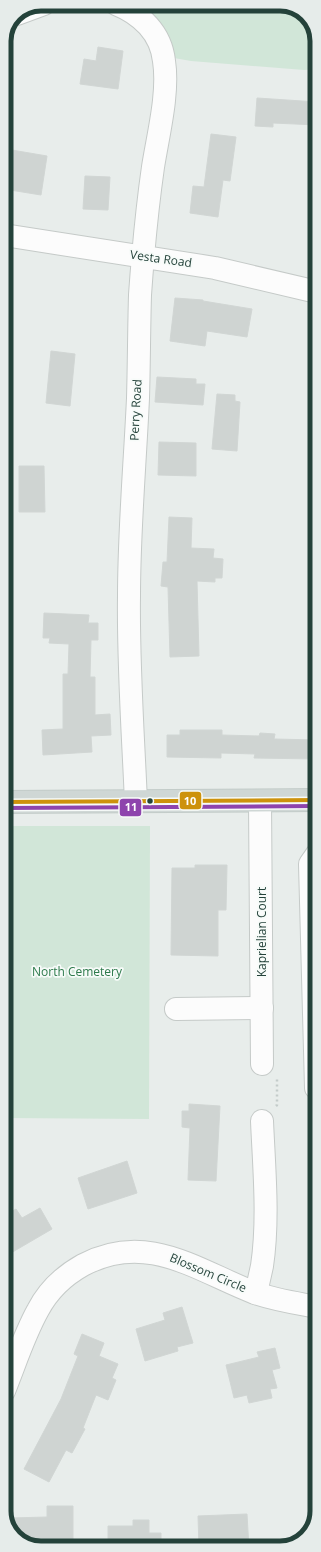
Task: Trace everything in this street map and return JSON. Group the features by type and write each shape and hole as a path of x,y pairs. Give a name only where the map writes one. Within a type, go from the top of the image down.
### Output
{"main road":[{"path":"11,802 310,800"}],"street":[{"name":"Perry Road","path":"130,11 148,25 159,41 164,61 165,84 151,182 140,295 138,397 129,554 130,658 136,802"},
{"name":"Vesta Road","path":"11,236 221,269 310,290"},
{"name":"Kaprielian Court","path":"260,801 262,1064"},
{"path":"176,1009 262,1008"},
{"path":"256,1293 262,1266 264,1243 265,1197 262,1121"},
{"name":"Blossom Circle","path":"11,1374 29,1329 39,1309 49,1294 63,1279 78,1268 94,1260 112,1254 130,1251 165,1255 183,1261 256,1293 276,1300 310,1306"}],"path":[{"path":"262,1064 277,1079 277,1105 262,1121"}],"green space":[{"path":"139,11 282,11 297,16 305,24 310,37 310,70 191,61 174,58"},
{"name":"North Cemetery","path":"11,826 150,826 149,1119 11,1118"}],"building":[{"path":"98,47 123,51 118,89 80,84 84,59 96,61"},
{"path":"257,98 310,102 310,125 273,123 273,127 255,126"},
{"path":"211,134 236,137 230,181 223,180 218,217 190,213 193,186 204,187"},
{"path":"11,150 47,156 41,195 11,190"},
{"path":"85,176 110,177 108,210 83,209"},
{"path":"175,298 203,300 252,309 247,337 207,331 205,346 170,341"},
{"path":"51,351 75,354 70,406 46,403"},
{"path":"157,377 196,379 196,384 205,384 203,405 155,402"},
{"path":"217,394 235,395 235,401 240,402 237,451 212,449"},
{"path":"159,442 196,443 196,476 158,475"},
{"path":"19,466 44,466 45,512 19,512"},
{"path":"169,517 192,518 191,548 214,549 213,558 223,559 222,578 215,578 215,582 197,581 199,656 170,657 168,587 161,586 163,562 167,562"},
{"path":"44,613 89,615 88,623 98,623 98,640 91,640 90,677 95,677 95,715 110,714 111,735 91,736 92,752 43,755 42,730 63,729 63,674 68,674 69,644 49,643 50,638 43,638"},
{"path":"180,730 222,730 222,735 259,736 260,733 275,734 274,739 310,740 310,759 254,758 255,754 221,753 221,758 167,757 167,735 180,735"},
{"path":"195,865 227,865 226,910 218,910 218,956 171,955 172,868 195,868"},
{"path":"189,1104 220,1106 216,1181 188,1180 190,1128 182,1127 182,1111 189,1111"},
{"path":"127,1161 137,1193 88,1209 78,1178"},
{"path":"40,1208 52,1229 11,1253 11,1212 16,1209 22,1218"},
{"path":"182,1307 193,1343 177,1347 178,1351 145,1361 136,1329 165,1320 163,1313"},
{"path":"82,1334 104,1343 99,1356 118,1364 112,1378 116,1380 108,1400 96,1395 83,1428 85,1429 72,1453 66,1450 49,1482 24,1469 61,1399 78,1356 74,1354"},
{"path":"275,1348 280,1368 272,1370 277,1388 270,1389 272,1398 249,1403 247,1395 234,1398 226,1365 259,1357 257,1352"},
{"path":"47,1506 73,1506 73,1541 39,1541 29,1539 17,1529 12,1518 47,1517"},
{"path":"247,1514 249,1541 199,1541 198,1516"},
{"path":"133,1520 149,1520 149,1533 161,1533 161,1541 108,1541 108,1526 133,1526"}],"transit line":[{"name":"10","path":"11,802 310,800"},
{"name":"11","path":"11,808 310,806"}]}
